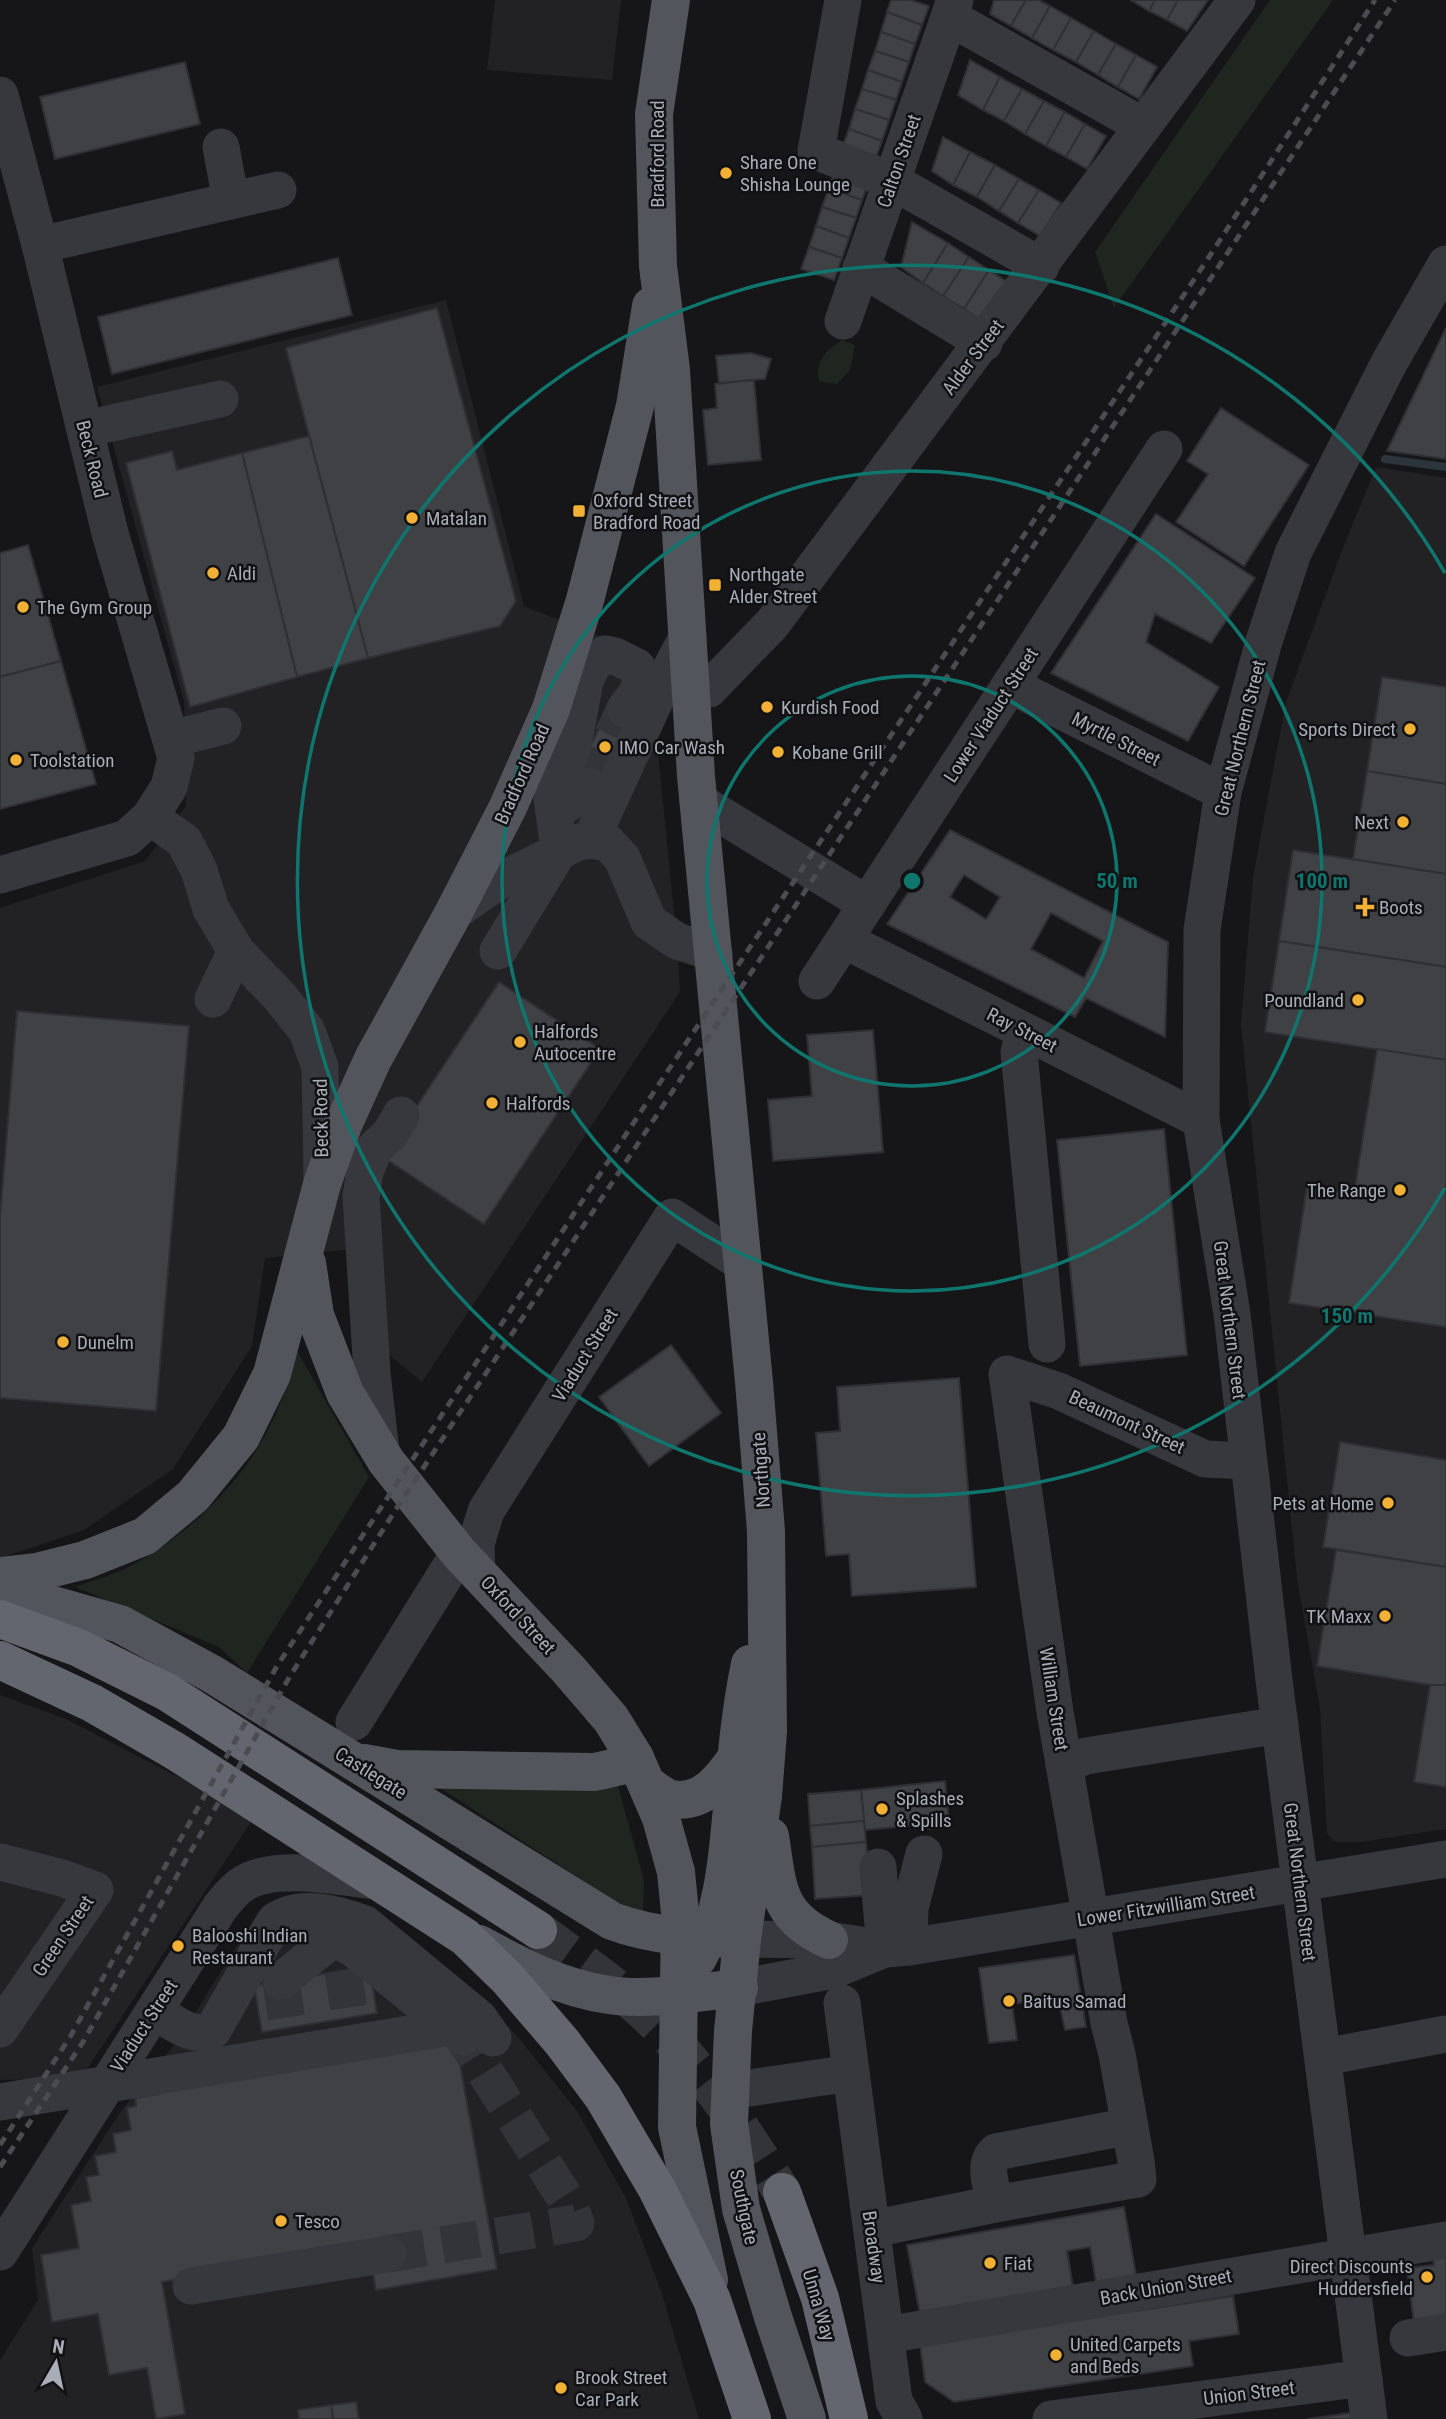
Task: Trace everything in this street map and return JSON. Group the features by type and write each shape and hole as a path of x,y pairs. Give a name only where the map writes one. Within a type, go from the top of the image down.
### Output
{"highway":[{"path":"0,1619 79,1648 167,1692 538,1930"},
{"path":"0,1660 92,1703 163,1744 465,1937 508,1979 603,2097 657,2189 712,2300 752,2419"},
{"name":"Unna Way","path":"782,2192 820,2298 849,2419"}],"main road":[{"name":"Bradford Road","path":"670,0 654,114 658,266 671,370 698,801 714,953"},
{"name":"Bradford Road","path":"0,1576 37,1572 85,1560 145,1536 193,1496 241,1437 272,1374 322,1184 343,1125 373,1059 508,807 551,709 585,600 635,406 658,266"},
{"name":"Northgate","path":"714,953 766,1531 768,1731 763,1796 710,1938 739,1988"},
{"name":"Oxford Street","path":"305,1253 315,1315 345,1393 381,1452 468,1562 611,1719 641,1772 661,1818 676,1872 710,1938"},
{"path":"712,2300 677,2127 679,1994 710,1938 726,1873 742,1705 765,1587"},
{"name":"Castlegate","path":"0,1596 46,1603 120,1624 212,1674 612,1921 646,1931 710,1938"},
{"path":"348,1759 397,1769 595,1772 621,1766 641,1772 669,1799 687,1800 698,1797 717,1781 737,1757"},
{"path":"763,1796 780,1894 785,1905 803,1925 829,1940"},
{"path":"465,1937 533,1973 570,1987 622,1996 739,1988"},
{"name":"Southgate","path":"739,1988 729,2091 729,2124 741,2209 807,2419"}],"street":[{"path":"843,0 816,150 892,181 1041,266"},
{"name":"Alder Street","path":"691,692 709,689 772,624 1237,0"},
{"path":"952,8 1143,126"},
{"name":"Calton Street","path":"843,321 952,8"},
{"name":"Beck Road","path":"0,95 110,533 176,758 169,787 150,817 127,838 0,875"},
{"path":"221,147 231,201"},
{"path":"40,246 278,190"},
{"name":"Great Northern Street","path":"1369,2419 1247,1461 1232,1314 1201,1120 1202,930 1223,792 1264,641 1293,553 1390,363 1446,264"},
{"path":"862,268 984,343"},
{"path":"85,429 220,399"},
{"name":"Lower Viaduct Street","path":"817,981 1164,449"},
{"path":"498,951 575,846 688,636"},
{"path":"575,846 554,812 552,797 573,746 585,681 592,666 605,654 637,667 641,676 641,687 625,709"},
{"name":"Myrtle Street","path":"1010,685 1223,792"},
{"path":"172,739 223,726"},
{"path":"554,812 580,796 589,786"},
{"path":"698,801 867,904"},
{"name":"Beck Road","path":"150,817 184,841 199,870 211,909 236,951 280,997 307,1031 320,1067 322,1184"},
{"path":"454,912 494,884 575,846 608,843 614,871 649,922 677,941 714,953"},
{"name":"Ray Street","path":"844,940 1201,1120"},
{"path":"213,999 236,951"},
{"path":"1025,1032 1019,1052 1047,1344"},
{"path":"381,1452 370,1339 361,1197 365,1172 374,1149 390,1134 401,1115"},
{"name":"Viaduct Street","path":"354,1722 468,1562 477,1544 485,1511 672,1217 742,1263"},
{"name":"Beaumont Street","path":"1007,1374 1059,1391 1205,1459 1247,1461"},
{"name":"William Street","path":"995,2204 1138,2179 1118,2054 1110,2023 1064,1765 1007,1374"},
{"path":"1064,1765 1086,1756 1280,1725"},
{"path":"897,1948 924,1854"},
{"name":"Lower Fitzwilliam Street","path":"739,1988 834,1970 897,1948 1446,1859"},
{"name":"Green Street","path":"0,1862 62,1878 95,1890 0,2029"},
{"path":"878,1867 897,1948"},
{"name":"Viaduct Street","path":"0,2252 221,1906 242,1884 263,1875 289,1873 376,1881"},
{"path":"154,2011 194,2033 203,2034 213,2030 275,1921 285,1914 297,1912 343,1916 365,1924 479,2018 469,2034"},
{"path":"275,1921 294,1921 469,2034"},
{"name":"Lower Fitzwilliam Street","path":"710,1938 829,1940 897,1948"},
{"path":"281,1981 343,1952"},
{"name":"Broadway","path":"842,2003 894,2401 904,2419"},
{"path":"0,2102 106,2085 289,2041 353,2030 469,2034"},
{"path":"1324,2057 1446,2034"},
{"path":"729,2091 851,2073"},
{"path":"872,2229 995,2204 988,2164 990,2157 996,2152 1130,2126"},
{"name":"Back Union Street","path":"886,2334 1446,2240"},
{"path":"191,2286 388,2254"},
{"path":"1408,2338 1446,2332"},
{"name":"Union Street","path":"1051,2419 1217,2408 1364,2378"}],"shaded area":[{"path":"495,0 621,0 612,80 487,70"},
{"path":"1270,0 1333,0 1114,308 1095,252"},
{"path":"446,300 524,606 648,655 680,992 422,1382 370,1339 363,1248 265,1258 252,1346 173,1469 84,1530 0,1558 0,908 145,861 186,806 184,702 97,387"},
{"path":"842,340 855,345 850,370 837,384 819,381 820,362 831,348"},
{"path":"1376,467 1446,478 1446,1829 1360,1842 1336,1842 1327,1834 1320,1709 1297,1578 1241,1024 1253,877 1286,702"},
{"path":"296,1349 369,1477 247,1673 219,1647 75,1587 124,1569 155,1552 200,1517 220,1497 239,1475 270,1427 283,1395"},
{"path":"0,1695 64,1718 215,1796 251,1822 81,2078 0,2080"},
{"path":"617,1783 644,1880 643,1914 613,1900 434,1784 600,1791"},
{"path":"267,1907 489,2006 518,2037 577,2111 626,2198 662,2294 699,2419 0,2419 0,2360 38,2300 32,2248 121,2111 178,2040 255,1917"}],"building":[{"path":"891,0 911,0 929,6 922,25 887,12"},
{"path":"994,0 1026,0 1011,26 990,14"},
{"path":"1026,0 1039,0 1050,6 1032,38 1011,26"},
{"path":"1131,0 1155,0 1149,11"},
{"path":"1155,0 1178,0 1167,20 1149,11"},
{"path":"1178,0 1208,0 1187,31 1167,20"},
{"path":"1050,6 1071,18 1053,50 1032,38"},
{"path":"887,12 922,25 915,44 881,32"},
{"path":"1071,18 1094,31 1076,62 1053,50"},
{"path":"1094,31 1116,44 1098,75 1076,62"},
{"path":"881,32 915,44 909,62 875,51"},
{"path":"1116,44 1136,55 1118,87 1098,75"},
{"path":"875,51 909,62 902,82 868,70"},
{"path":"1136,55 1157,67 1139,99 1118,87"},
{"path":"970,60 1000,77 983,110 958,95"},
{"path":"185,62 200,124 55,159 40,97"},
{"path":"868,70 902,82 896,100 862,89"},
{"path":"1000,77 1022,89 1004,121 983,110"},
{"path":"862,89 896,100 889,120 855,109"},
{"path":"1022,89 1044,101 1025,134 1004,121"},
{"path":"1044,101 1065,112 1046,146 1025,134"},
{"path":"855,109 889,120 882,141 849,129"},
{"path":"1065,112 1085,124 1066,157 1046,146"},
{"path":"1085,124 1106,136 1087,169 1066,157"},
{"path":"849,129 882,141 874,162 841,151"},
{"path":"943,137 970,152 953,185 932,171"},
{"path":"970,152 995,165 977,197 953,185"},
{"path":"995,165 1019,179 999,211 977,197"},
{"path":"836,167 870,178 862,200 829,188"},
{"path":"1019,179 1039,190 1018,223 999,211"},
{"path":"829,188 862,200 856,218 822,207"},
{"path":"1039,190 1061,203 1040,236 1018,223"},
{"path":"822,207 856,218 849,238 816,226"},
{"path":"912,222 948,243 923,283 901,267"},
{"path":"816,226 849,238 842,258 809,247"},
{"path":"948,243 969,257 943,296 923,283"},
{"path":"809,247 842,258 834,280 801,269"},
{"path":"969,257 989,270 964,309 943,296"},
{"path":"338,258 352,315 112,374 98,317"},
{"path":"989,270 1009,283 984,322 964,309"},
{"name":"Matalan","path":"437,308 516,601 500,626 368,658 286,348"},
{"path":"1446,328 1446,459 1387,451"},
{"path":"751,353 771,359 765,379 719,383 716,356"},
{"path":"754,380 761,460 708,465 703,410 717,408 715,384"},
{"path":"1221,408 1309,465 1244,566 1176,522 1208,474 1187,461"},
{"path":"309,436 368,658 297,677 242,453"},
{"name":"Aldi","path":"172,451 177,470 242,453 297,677 190,707 126,463"},
{"path":"1156,514 1255,578 1211,643 1155,614 1146,642 1219,687 1188,741 1051,673"},
{"name":"The Gym Group","path":"28,545 61,661 0,677 0,553"},
{"path":"61,661 96,784 0,809 0,677"},
{"name":"Sports Direct","path":"1382,677 1446,687 1446,784 1367,771"},
{"name":"IMO Car Wash","path":"612,702 637,714 599,791 574,779"},
{"name":"Next","path":"1367,771 1446,784 1446,874 1353,859"},
{"path":"950,830 1168,942 1165,1037 1086,998 1075,1017 887,924","holes":["964,875 1000,897 986,919 950,897","1051,913 1103,941 1084,978 1031,949"]},
{"name":"Boots","path":"1293,850 1446,874 1446,967 1279,941"},
{"name":"Poundland","path":"1279,941 1446,967 1446,1060 1265,1032"},
{"name":"Halfords","path":"499,982 600,1049 484,1224 383,1157"},
{"path":"17,1011 189,1026 156,1411 0,1398 0,1217"},
{"path":"873,1030 883,1152 773,1161 768,1100 812,1096 807,1035"},
{"name":"The Range","path":"1377,1049 1446,1060 1446,1327 1289,1303 1307,1186 1354,1193"},
{"path":"1164,1129 1187,1355 1080,1366 1057,1140"},
{"path":"671,1345 721,1413 649,1466 599,1397"},
{"path":"959,1378 976,1587 852,1596 849,1554 826,1556 816,1433 840,1431 837,1387"},
{"name":"Pets at Home","path":"1340,1442 1446,1460 1446,1567 1323,1547"},
{"name":"TK Maxx","path":"1336,1550 1446,1567 1446,1685 1430,1685 1317,1666"},
{"path":"1430,1685 1446,1685 1446,1787 1414,1782"},
{"path":"945,1781 949,1821 938,1822 939,1828 928,1829 928,1824 865,1830 861,1790"},
{"path":"861,1790 864,1821 810,1826 808,1794"},
{"path":"864,1821 866,1842 812,1847 810,1826"},
{"path":"866,1842 871,1895 815,1899 812,1847"},
{"name":"Baitus Samad","path":"1074,1955 1086,2027 1065,2030 1058,1998 1012,2004 1017,2040 989,2043 979,1968"},
{"path":"369,1966 377,2013 262,2032 254,1986"},
{"name":"Tesco","path":"455,2037 497,2269 376,2290 372,2267 386,2242 162,2282 185,2414 156,2419 147,2368 109,2375 98,2314 52,2322 41,2255 79,2248 71,2205 91,2201 86,2177 99,2175 95,2156 116,2152 113,2134 131,2130 127,2108 136,2106 135,2098 159,2094 159,2089"},
{"name":"Fiat","path":"1124,2207 1136,2275 1096,2282 1090,2247 1067,2251 1073,2287 920,2314 907,2245"},
{"name":"Direct Discounts Huddersfield","path":"1446,2241 1446,2318 1414,2323 1407,2268 1434,2265 1431,2243"},
{"name":"United Carpets and Beds","path":"1233,2296 1239,2334 1189,2341 1193,2366 954,2402 925,2382 920,2344"},
{"path":"356,2402 359,2419 333,2419 331,2405"},
{"path":"331,2405 333,2419 299,2419 298,2410"},
{"path":"1350,2413 1351,2419 1308,2419"}],"waterway":[{"path":"1385,459 1446,467"}],"tunnel":[{"path":"589,786 625,709"},
{"path":"538,1930 619,1991 665,2033 719,2098 782,2192"},
{"path":"343,1971 350,2017"},
{"path":"281,1981 288,2028"},
{"path":"388,2254 576,2223 569,2204 463,2037"}],"railway":[{"path":"0,2145 70,2037 277,1666 663,1078 1209,257 1375,0"},
{"path":"0,2167 83,2042 290,1676 398,1506 1395,0"}],"place":[{"name":"Share One Shisha Lounge","path":"726,173"},
{"name":"Oxford Street Bradford Road","path":"579,511"},
{"name":"Matalan","path":"412,518"},
{"name":"Aldi","path":"213,573"},
{"name":"Northgate Alder Street","path":"715,585"},
{"name":"The Gym Group","path":"23,607"},
{"name":"Kurdish Food","path":"767,707"},
{"name":"Sports Direct","path":"1410,729"},
{"name":"IMO Car Wash","path":"605,747"},
{"name":"Kobane Grill","path":"778,752"},
{"name":"Toolstation","path":"16,760"},
{"name":"Next","path":"1403,822"},
{"name":"Boots","path":"1365,907"},
{"name":"Poundland","path":"1358,1000"},
{"name":"Halfords Autocentre","path":"520,1042"},
{"name":"Halfords","path":"492,1103"},
{"name":"The Range","path":"1400,1190"},
{"name":"Dunelm","path":"63,1342"},
{"name":"Pets at Home","path":"1388,1503"},
{"name":"TK Maxx","path":"1385,1616"},
{"name":"Splashes & Spills","path":"882,1809"},
{"name":"Balooshi Indian Restaurant","path":"178,1946"},
{"name":"Baitus Samad","path":"1009,2001"},
{"name":"Tesco","path":"281,2221"},
{"name":"Fiat","path":"990,2263"},
{"name":"Direct Discounts Huddersfield","path":"1427,2277"},
{"name":"United Carpets and Beds","path":"1056,2355"},
{"name":"Brook Street Car Park","path":"561,2388"}]}
